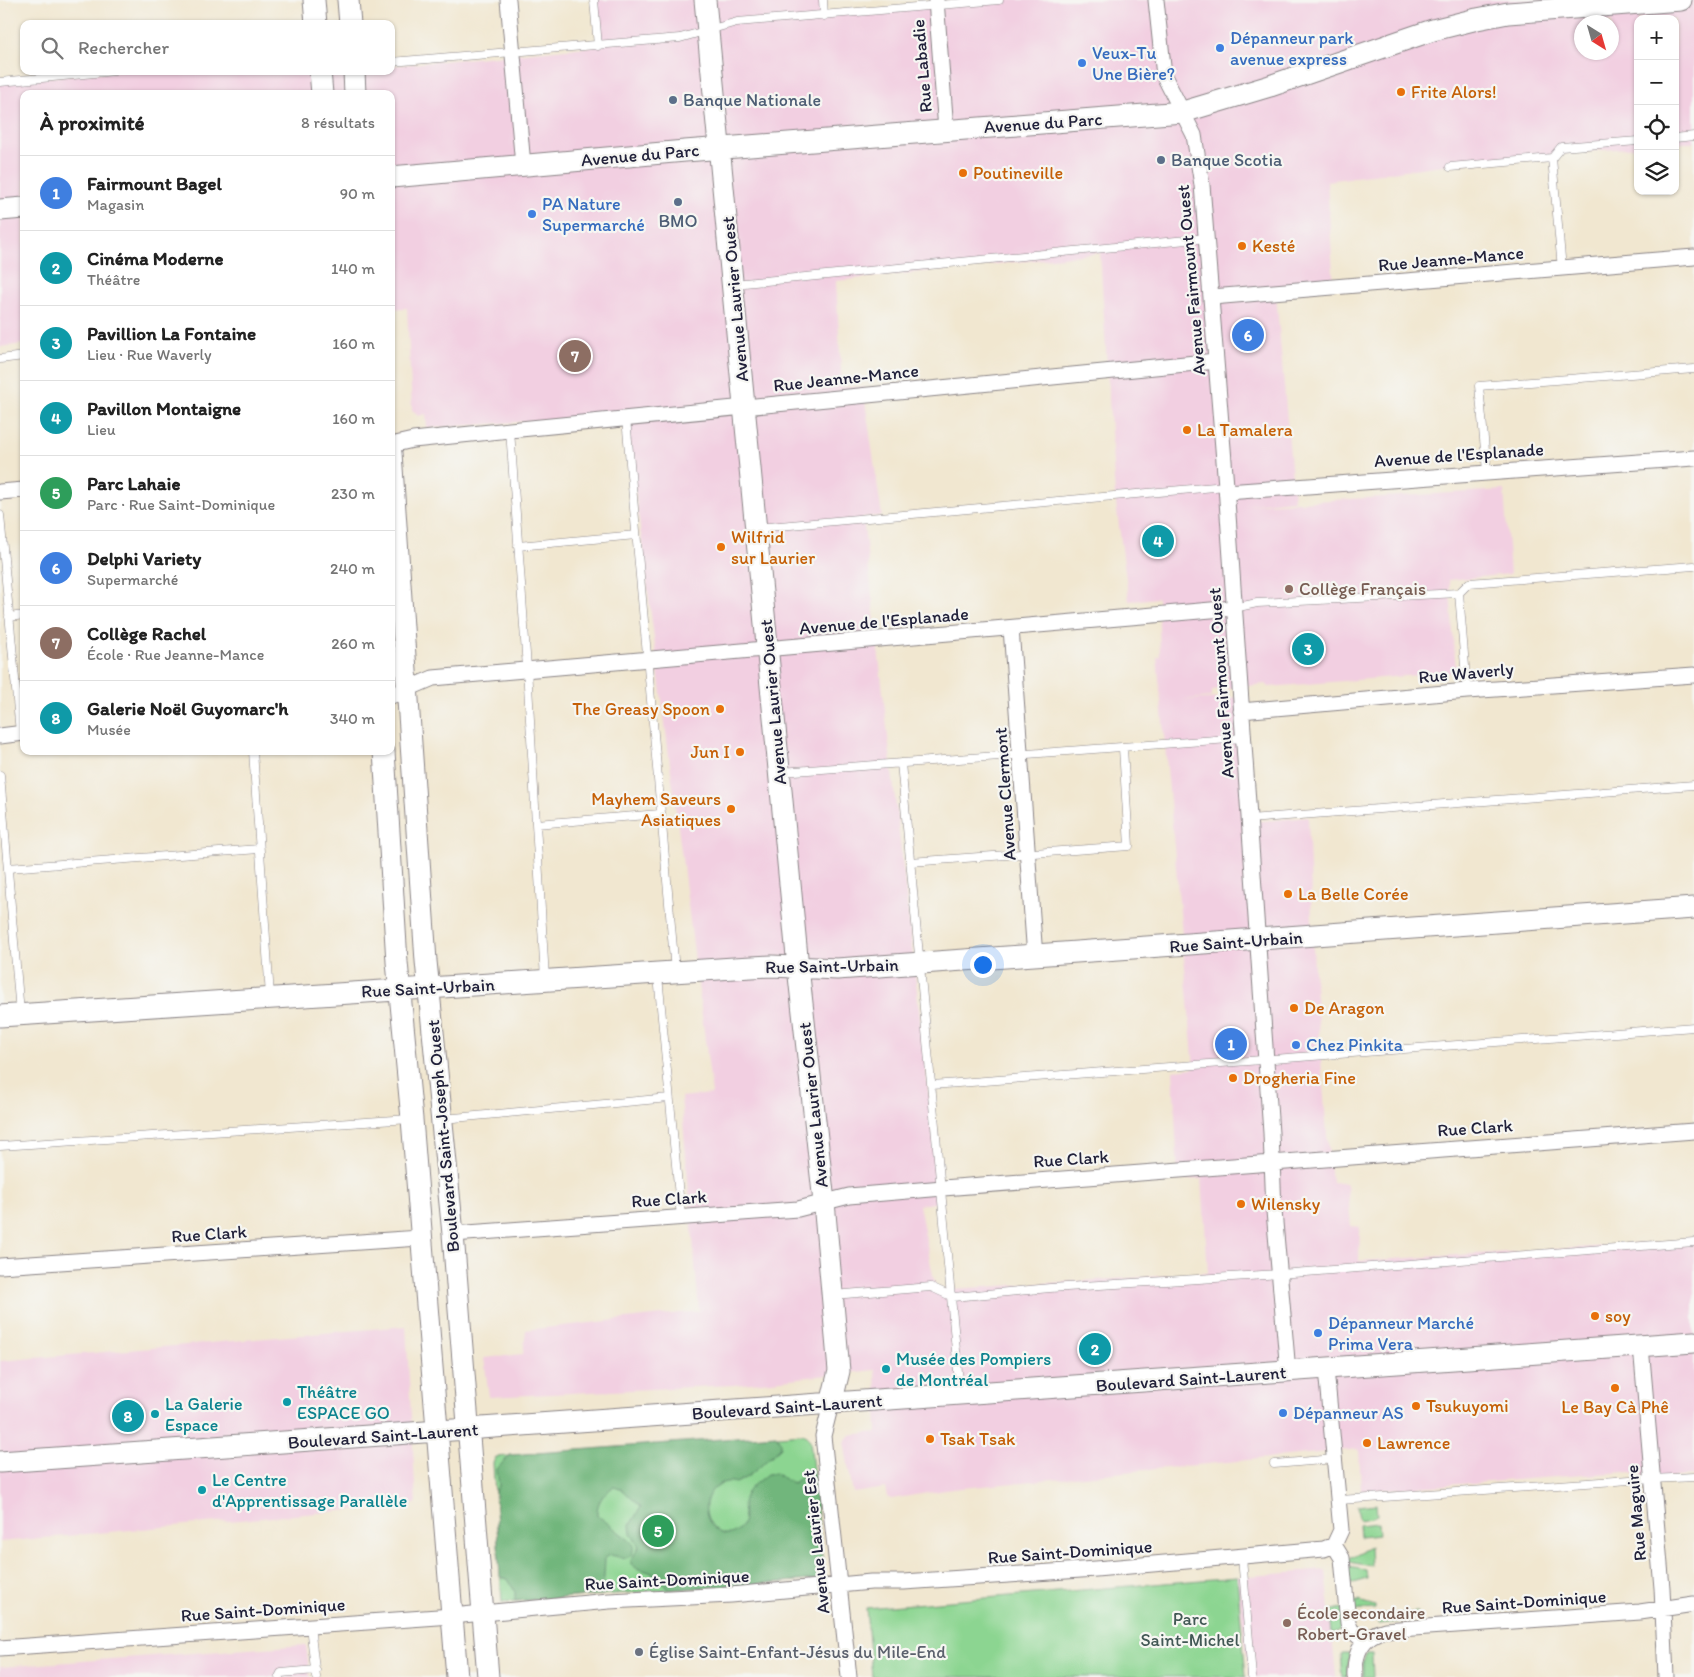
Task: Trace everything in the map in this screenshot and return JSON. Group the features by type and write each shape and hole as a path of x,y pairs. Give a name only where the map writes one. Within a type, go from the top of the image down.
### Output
{"main road":[{"path":"314,0 316,20"},
{"path":"348,0 350,20"},
{"name":"Avenue Laurier Ouest","path":"705,0 798,967 824,1202 830,1295 839,1371 831,1404"},
{"name":"Avenue du Parc","path":"395,177 720,148 1183,112 1279,83 1433,30 1476,19 1508,14 1682,0"},
{"path":"320,75 322,90"},
{"path":"354,75 356,90"},
{"path":"0,210 20,208"},
{"name":"Boulevard Saint-Joseph Ouest","path":"395,560 400,693 443,1119 488,1677"},
{"name":"Boulevard Saint-Joseph Ouest","path":"384,755 400,990 457,1677"},
{"name":"Rue Saint-Urbain","path":"10,1016 762,966 837,969 1036,957 1694,908"},
{"name":"Boulevard Saint-Laurent","path":"0,1462 1694,1342"}],"street":[{"path":"508,0 523,165"},
{"name":"Avenue Fairmount Ouest","path":"1156,0 1164,76 1194,135 1207,238 1288,1372"},
{"name":"Rue Labadie","path":"936,3 946,130"},
{"name":"Rue Jeanne-Mance","path":"1212,297 1694,258"},
{"name":"Rue Jeanne-Mance","path":"395,444 412,440 626,418 1216,361"},
{"name":"Avenue de l'Esplanade","path":"1226,489 1694,458"},
{"path":"0,492 20,490"},
{"name":"Avenue de l'Esplanade","path":"400,693 433,678 527,668 768,650 1234,608"},
{"name":"Avenue Clermont","path":"1011,628 1036,957"},
{"name":"Rue Waverly","path":"1241,711 1467,691 1694,675"},
{"path":"0,736 20,733"},
{"name":"Rue Clark","path":"453,1234 798,1209 849,1196 943,1188 1694,1131"},
{"name":"Rue Clark","path":"0,1266 420,1238"},
{"name":"Rue Maguire","path":"1642,1346 1666,1677"},
{"path":"1326,1369 1340,1500 1340,1534 1334,1545 1342,1558 1348,1623 1351,1630 1364,1641 1357,1654 1355,1676"},
{"name":"Avenue Laurier Est","path":"831,1404 823,1436 849,1677"},
{"name":"Rue Saint-Dominique","path":"0,1648 452,1616 610,1601 780,1592 839,1585 1077,1571 1318,1550 1334,1545"},
{"name":"Rue Saint-Dominique","path":"1364,1641 1373,1634 1385,1630 1662,1609 1694,1604"}],"lane":[{"path":"594,0 598,46"},
{"path":"822,0 824,16"},
{"path":"395,62 680,38 738,22 824,16 936,3 998,0"},
{"path":"0,82 73,75"},
{"path":"1679,138 1694,136"},
{"path":"1562,269 1552,158 1561,147 1634,141"},
{"path":"1450,167 1552,158"},
{"path":"733,284 1207,238"},
{"path":"0,358 20,356"},
{"path":"1487,471 1479,386 1694,369"},
{"path":"626,418 660,814 670,1098 681,1217"},
{"path":"510,430 527,668 545,980"},
{"path":"756,528 1226,489"},
{"path":"0,515 20,715"},
{"path":"518,546 636,535"},
{"path":"1234,608 1257,603 1459,593 1469,583 1694,566"},
{"path":"1459,593 1467,691"},
{"path":"9,617 20,616"},
{"path":"780,772 1243,738"},
{"path":"910,862 1129,846 1123,748"},
{"path":"252,755 270,998"},
{"path":"901,763 943,1188 960,1395"},
{"path":"0,775 8,868 10,1016"},
{"path":"1249,820 1694,785"},
{"path":"536,824 660,814"},
{"path":"8,868 259,849"},
{"path":"932,1085 1694,1026"},
{"path":"443,1119 670,1098"},
{"path":"0,1146 412,1119"},
{"path":"830,1295 931,1286 953,1297 1050,1288 1280,1274 1694,1242"},
{"path":"1274,1464 1335,1459"},
{"path":"1340,1500 1652,1478 1694,1477"},
{"path":"1242,1557 1252,1677"},
{"path":"279,1677 281,1674 316,1674 310,1626"}],"shaded area":[{"path":"594,0 823,0 824,15 999,0 1694,0 1694,142 1679,144 1679,15 1634,15 1634,147 1456,163 1327,181 1334,288 1219,289 1276,294 1294,500 1246,505 1504,490 1510,574 1449,580 1456,672 1269,687 1266,684 1212,690 1212,697 1182,700 1242,697 1252,822 1308,817 1314,971 1332,1182 1347,1184 1351,1226 1360,1227 1359,1261 1694,1241 1694,1476 1652,1478 1626,1472 1361,1491 1359,1449 952,1489 891,1499 887,1497 885,1488 853,1493 844,1442 850,1435 877,1432 875,1370 733,1385 489,1397 484,1358 523,1354 526,1330 699,1311 681,1097 712,1094 626,418 623,415 427,428 426,414 418,416 412,410 407,308 395,309 395,90 20,90 20,344 0,347 0,82 73,75 395,75 395,66 598,46","holes":["1100,253 1115,496 1129,601 1158,598 1160,656 1157,657 1194,1068 1173,1070 1178,1180 1202,1179 1208,1273 936,1290 919,1205 941,1202 863,517 882,516 863,387 842,387 836,281"]},
{"path":"406,1326 416,1504 0,1542 0,1361"},
{"name":"École secondaire Robert-Gravel","path":"1326,1570 1336,1677 1250,1677 1237,1577"},
{"path":"306,1645 310,1677 0,1677 0,1667"}],"green space":[{"path":"804,1434 810,1440 824,1579 502,1602 493,1463 496,1457"},
{"path":"776,1435 781,1442 781,1447 760,1467 736,1483 726,1482 716,1486 707,1499 707,1517 720,1533 733,1533 742,1526 744,1518 743,1503 748,1491 767,1474 779,1475 787,1481 794,1483 800,1476 814,1474 824,1579 670,1590 650,1572 636,1568 631,1564 631,1560 639,1547 631,1533 630,1525 641,1507 623,1490 614,1487 601,1498 597,1515 634,1545 632,1555 626,1558 610,1555 605,1558 603,1595 515,1601 515,1592 508,1579 500,1577 495,1491 499,1486 497,1469 510,1455"},
{"path":"1376,1504 1377,1515 1372,1518 1359,1520 1357,1506"},
{"path":"1378,1523 1379,1535 1360,1537 1359,1525"},
{"path":"1370,1547 1371,1566 1348,1562 1347,1559"},
{"path":"1348,1567 1366,1570 1367,1579 1349,1584"},
{"name":"Parc Saint-Michel","path":"1237,1577 1246,1677 872,1677 866,1608"},
{"path":"1350,1600 1375,1606 1375,1609 1352,1611"},
{"path":"1342,1608 1343,1629 1332,1634 1330,1611"},
{"path":"1417,1612 1418,1616 1409,1621 1378,1624 1378,1615"},
{"path":"1341,1654 1349,1654 1348,1677 1343,1677"},
{"path":"1366,1654 1372,1654 1373,1677 1363,1677 1363,1662"}],"place":[{"name":"Dépanneur park avenue express","path":"1220,48"},
{"name":"Veux-Tu Une Bière?","path":"1082,63"},
{"name":"Frite Alors!","path":"1401,92"},
{"name":"Banque Nationale","path":"673,100"},
{"name":"Banque Scotia","path":"1161,160"},
{"name":"Poutineville","path":"963,173"},
{"name":"BMO","path":"678,202"},
{"name":"PA Nature Supermarché","path":"532,214"},
{"name":"Kesté","path":"1242,246"},
{"name":"Delphi Variety","path":"1248,335"},
{"name":"Collège Rachel","path":"575,356"},
{"name":"La Tamalera","path":"1187,430"},
{"name":"Pavillon Montaigne","path":"1158,541"},
{"name":"Wilfrid sur Laurier","path":"721,547"},
{"name":"Collège Français","path":"1289,589"},
{"name":"Pavillion La Fontaine","path":"1308,649"},
{"name":"The Greasy Spoon","path":"720,709"},
{"name":"Jun I","path":"740,752"},
{"name":"Mayhem Saveurs Asiatiques","path":"731,809"},
{"name":"La Belle Corée","path":"1288,894"},
{"name":"De Aragon","path":"1294,1008"},
{"name":"Fairmount Bagel","path":"1231,1044"},
{"name":"Chez Pinkita","path":"1296,1045"},
{"name":"Drogheria Fine","path":"1233,1078"},
{"name":"Wilensky","path":"1241,1204"},
{"name":"soy","path":"1595,1316"},
{"name":"Dépanneur Marché Prima Vera","path":"1318,1333"},
{"name":"Cinéma Moderne","path":"1095,1349"},
{"name":"Musée des Pompiers de Montréal","path":"886,1369"},
{"name":"Le Bay Cà Phê","path":"1615,1388"},
{"name":"Théâtre ESPACE GO","path":"287,1402"},
{"name":"Tsukuyomi","path":"1416,1406"},
{"name":"Dépanneur AS","path":"1283,1413"},
{"name":"La Galerie Espace","path":"155,1414"},
{"name":"Galerie Noël Guyomarc'h","path":"128,1416"},
{"name":"Tsak Tsak","path":"930,1439"},
{"name":"Lawrence","path":"1367,1443"},
{"name":"Le Centre d'Apprentissage Parallèle","path":"202,1490"},
{"name":"Parc Lahaie","path":"658,1531"},
{"name":"École secondaire Robert-Gravel","path":"1287,1623"},
{"name":"Église Saint-Enfant-Jésus du Mile-End","path":"639,1652"}]}
